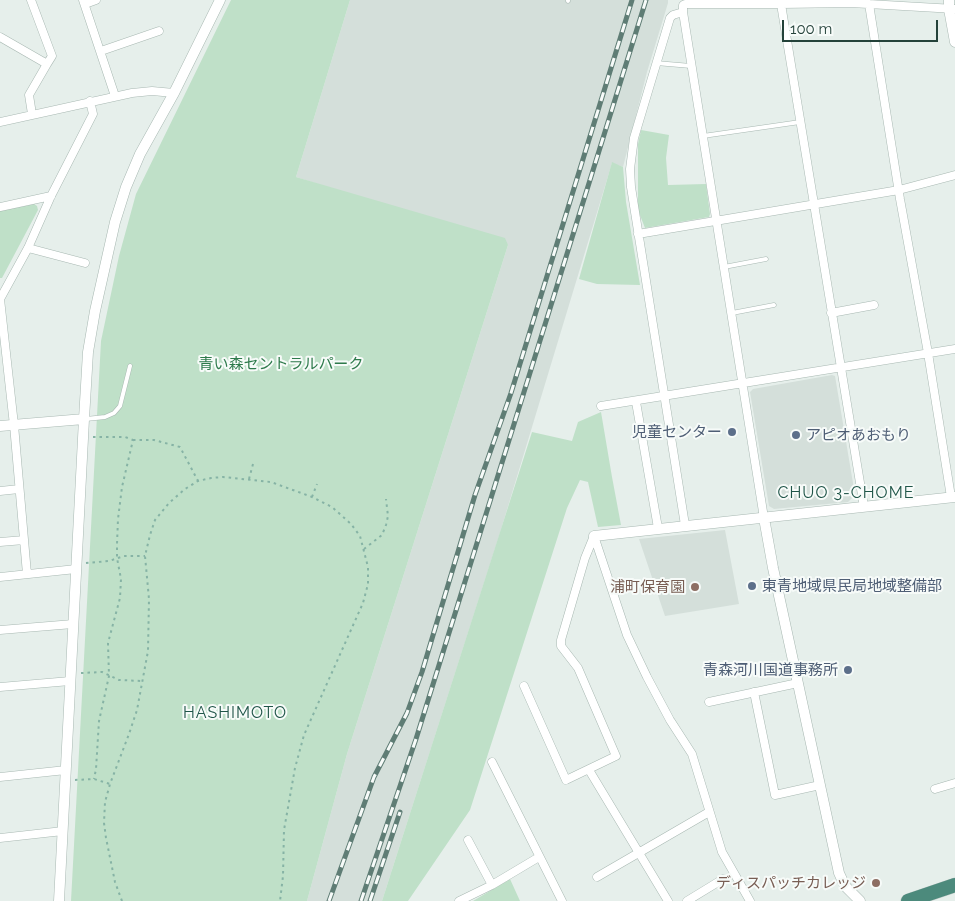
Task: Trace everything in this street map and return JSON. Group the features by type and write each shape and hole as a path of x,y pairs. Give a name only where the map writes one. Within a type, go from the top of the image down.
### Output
{"highway":[{"path":"908,901 955,885"}],"street":[{"path":"31,0 52,56 29,95 32,114"},
{"path":"96,0 84,2 115,96"},
{"path":"59,901 73,624 81,566 84,419 88,352 94,311 115,222 126,187 140,154 174,93 220,0"},
{"path":"780,2 864,507"},
{"path":"860,901 841,880 773,568 691,66 683,5 851,2 951,6 955,42"},
{"path":"594,536 953,497 899,190 869,4"},
{"path":"683,12 673,14 670,18 656,63 634,138 630,187 685,525"},
{"path":"101,51 159,31"},
{"path":"0,38 46,64"},
{"path":"0,122 115,96 152,92 174,93"},
{"path":"27,574 14,425 3,350 0,299 3,287 28,248 51,196 93,114 90,102"},
{"path":"638,234 899,190 955,175"},
{"path":"0,207 51,196"},
{"path":"28,248 85,263"},
{"path":"831,313 874,305"},
{"path":"601,406 636,402 955,349"},
{"path":"636,402 658,528"},
{"path":"0,426 84,419"},
{"path":"0,491 19,489"},
{"path":"524,686 566,780 616,756 578,668 561,646 561,640 585,558 594,536"},
{"path":"594,536 627,635 670,720 692,754 722,852 750,901"},
{"path":"0,542 24,540"},
{"path":"0,577 81,566"},
{"path":"0,630 73,624"},
{"path":"0,687 70,681"},
{"path":"709,702 798,683"},
{"path":"754,692 775,794 820,785"},
{"path":"492,762 562,901"},
{"path":"0,777 66,770"},
{"path":"589,770 668,901"},
{"path":"935,789 955,783"},
{"path":"597,877 709,812"},
{"path":"0,838 63,831"},
{"path":"468,840 492,885"},
{"path":"459,901 492,885 539,857"},
{"path":"687,901 723,879"}],"lane":[{"path":"656,63 691,66"},
{"path":"703,136 800,122"},
{"path":"724,267 766,259"},
{"path":"731,313 774,305"},
{"path":"84,419 105,417 114,413 120,406 130,366"}],"path":[{"path":"92,437 125,437 133,440 154,440 180,447 198,481"},
{"path":"94,779 99,721 110,676 108,643 120,598 121,579 117,558 118,519 122,487 133,440"},
{"path":"249,479 253,464"},
{"path":"122,901 113,875 106,838 104,823 105,802 137,710 148,651 149,624 146,556 155,520 169,503 198,481 223,477 271,482 312,497 332,507 351,524 360,536 368,567 368,584 362,603 304,735 295,768 284,830 283,876 280,901"},
{"path":"312,497 317,484"},
{"path":"364,550 382,535 388,516 386,499"},
{"path":"81,566 124,556 146,556"},
{"path":"80,673 102,672 119,680 142,681"},
{"path":"73,780 94,779 110,784"}],"shaded area":[{"path":"350,0 668,0 668,3 647,72 623,167 612,163 499,536 382,901 307,901 347,754 508,245 296,177"},
{"name":"アピオあおもり","path":"835,376 855,495 848,502 774,509 769,506 750,392 753,389"},
{"name":"浦町保育園","path":"725,530 739,604 665,616 639,539"}],"green space":[{"name":"青い森セントラルパーク","path":"231,0 350,0 296,177 505,238 508,245 347,754 307,901 71,901 101,341 119,256 136,194"},
{"path":"641,130 669,135 666,158 668,185 706,184 709,217 645,228 638,210 638,144"},
{"path":"612,162 623,167 626,202 640,285 597,284 579,279"},
{"path":"34,204 38,210 2,278 0,278 0,211"},
{"path":"601,412 621,525 598,527 588,482 580,480 567,508 470,810 408,901 382,901 532,432 572,441 578,422"},
{"path":"510,879 520,901 473,901"}],"railway":[{"path":"329,901 374,777 407,713 422,672 475,495 511,393 632,0"},
{"path":"361,901 416,739 646,0"},
{"path":"370,901 400,812"}],"place":[{"name":"児童センター","path":"732,432"},
{"name":"アピオあおもり","path":"796,435"},
{"name":"東青地域県民局地域整備部","path":"752,586"},
{"name":"浦町保育園","path":"695,587"},
{"name":"青森河川国道事務所","path":"848,670"},
{"name":"ディスパッチカレッジ","path":"876,883"}],"district":[{"name":"CHUO 3-CHOME","path":"846,493"},
{"name":"HASHIMOTO","path":"235,713"}]}
